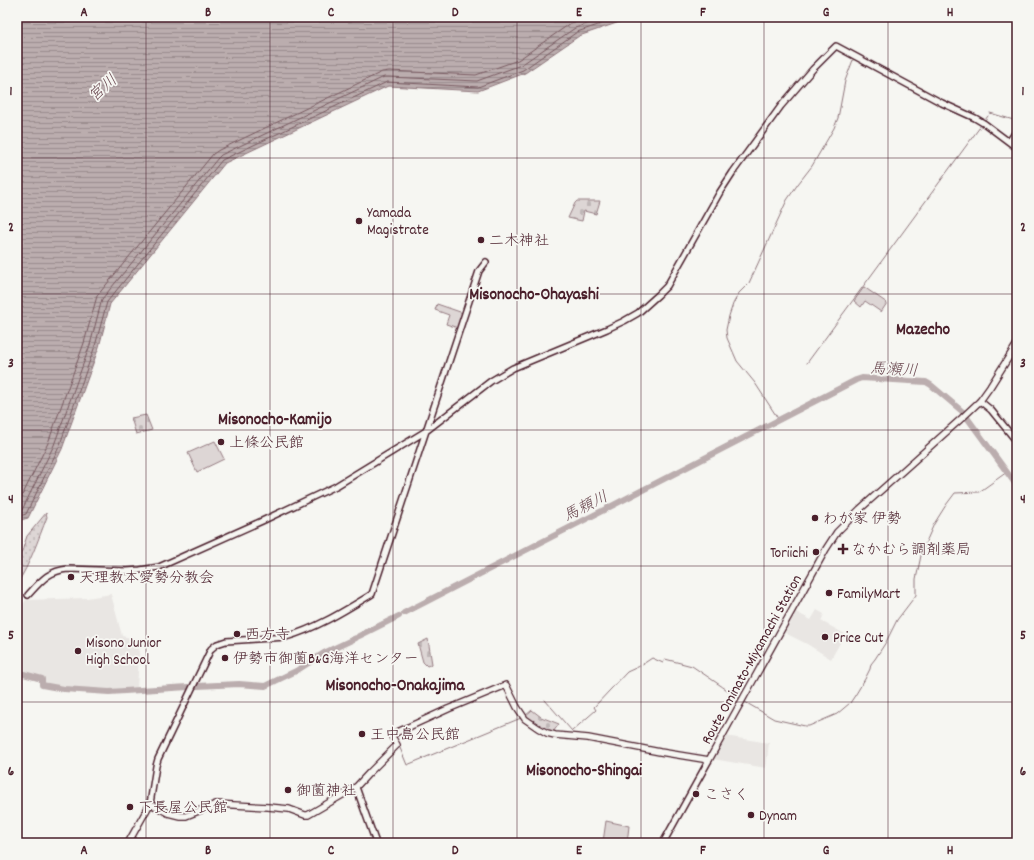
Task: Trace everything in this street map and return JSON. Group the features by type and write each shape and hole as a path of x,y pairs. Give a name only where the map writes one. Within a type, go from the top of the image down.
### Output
{"main road":[{"name":"Route Ominato-Miyamachi Station","path":"150,804 158,806 168,813 180,816 186,816 216,804 289,809 308,815 356,787 396,745 391,735 506,685 525,719 547,733 588,738 709,760 826,549 837,532 860,509 980,401 1017,344"},
{"path":"128,843 150,804"}],"street":[{"path":"28,595 48,574 61,569 128,571 159,567 262,521 336,486 426,431 491,381 513,368 619,324 638,312 667,286 720,192 757,138 786,100 813,69 836,46 942,103 975,118 1017,148"},
{"path":"1009,142 1017,130"},
{"path":"150,804 158,759 211,649 217,644 226,641 286,637 295,635 316,626 372,594 479,271 486,262"},
{"path":"980,401 991,410 1017,442"},
{"path":"662,843 709,760"},
{"path":"356,787 376,843"}],"shaded area":[{"name":"Misono Junior High School","path":"111,594 122,636 140,640 137,689 108,690 61,688 43,683 43,678 21,673 22,662 17,662 17,613 26,600 87,598"},
{"path":"817,610 824,614 821,621 845,634 831,659 807,644 785,633 796,612 811,620"},
{"path":"725,736 769,743 766,768 713,759"}],"green space":[{"path":"577,201 600,201 596,214 584,211 582,221 568,218"},
{"path":"864,287 887,303 881,312 865,301 861,307 854,301"},
{"path":"437,304 463,313 458,328 446,324 449,315 435,310"},
{"path":"146,415 152,430 136,434 131,418"},
{"path":"215,441 224,459 197,472 188,453"},
{"path":"46,513 47,517 34,552 17,584 17,560 27,536"},
{"path":"428,639 432,664 427,666 423,662 418,644"},
{"path":"532,710 541,717 559,724 553,732 535,724 525,716"},
{"path":"606,821 629,826 627,843 603,842"}],"water":[{"name":"宮川","path":"17,17 634,17 579,36 525,73 478,91 388,86 225,163 110,304 99,347 62,449 28,518 17,521"}],"waterway":[{"path":"779,420 755,383 737,361 727,338 726,330 733,304 739,293 749,283 787,200 812,166 834,128 838,118 845,81 853,60"},
{"path":"990,113 1017,121"},
{"path":"985,120 988,116"},
{"path":"807,363 980,127"},
{"name":"馬頼川","path":"404,613 862,378 926,382 931,385 963,412 1017,486"},
{"path":"745,702 774,719 805,726 809,726 837,714 850,703 865,679 871,664 886,642 897,620 916,595 916,579 922,551 934,524 946,505 955,493 979,492 1007,472"},
{"name":"馬頼川","path":"359,636 399,616"},
{"name":"馬頼川","path":"197,686 239,684 265,686 296,671 324,653 356,638"},
{"path":"643,664 652,658 663,663 665,659 692,666 739,698"},
{"path":"545,700 572,731 596,710 594,707 627,672 640,666"},
{"name":"馬頼川","path":"17,671 42,679 42,685 64,689 109,692 188,687"},
{"path":"400,748 407,765 521,718"}],"place":[{"name":"Yamada Magistrate","path":"359,221"},
{"name":"二木神社","path":"481,240"},
{"name":"上條公民館","path":"221,442"},
{"name":"わが家 伊勢","path":"815,518"},
{"name":"なかむら調剤薬局","path":"843,549"},
{"name":"Toriichi","path":"816,552"},
{"name":"天理教本愛勢分教会","path":"71,577"},
{"name":"FamilyMart","path":"829,593"},
{"name":"西方寺","path":"237,634"},
{"name":"Price Cut","path":"825,637"},
{"name":"Misono Junior High School","path":"78,651"},
{"name":"伊勢市御薗B&G海洋センター","path":"225,658"},
{"name":"王中島公民館","path":"362,734"},
{"name":"御薗神社","path":"288,790"},
{"name":"こさく","path":"696,794"},
{"name":"下長屋公民館","path":"130,807"},
{"name":"Dynam","path":"751,815"}],"district":[{"name":"Misonocho-Ohayashi","path":"534,293"},
{"name":"Mazecho","path":"923,328"},
{"name":"Misonocho-Kamijo","path":"275,418"},
{"name":"Misonocho-Onakajima","path":"395,684"},
{"name":"Misonocho-Shingai","path":"584,769"}],"water label":[{"name":"馬瀬川","path":"894,368"}]}
